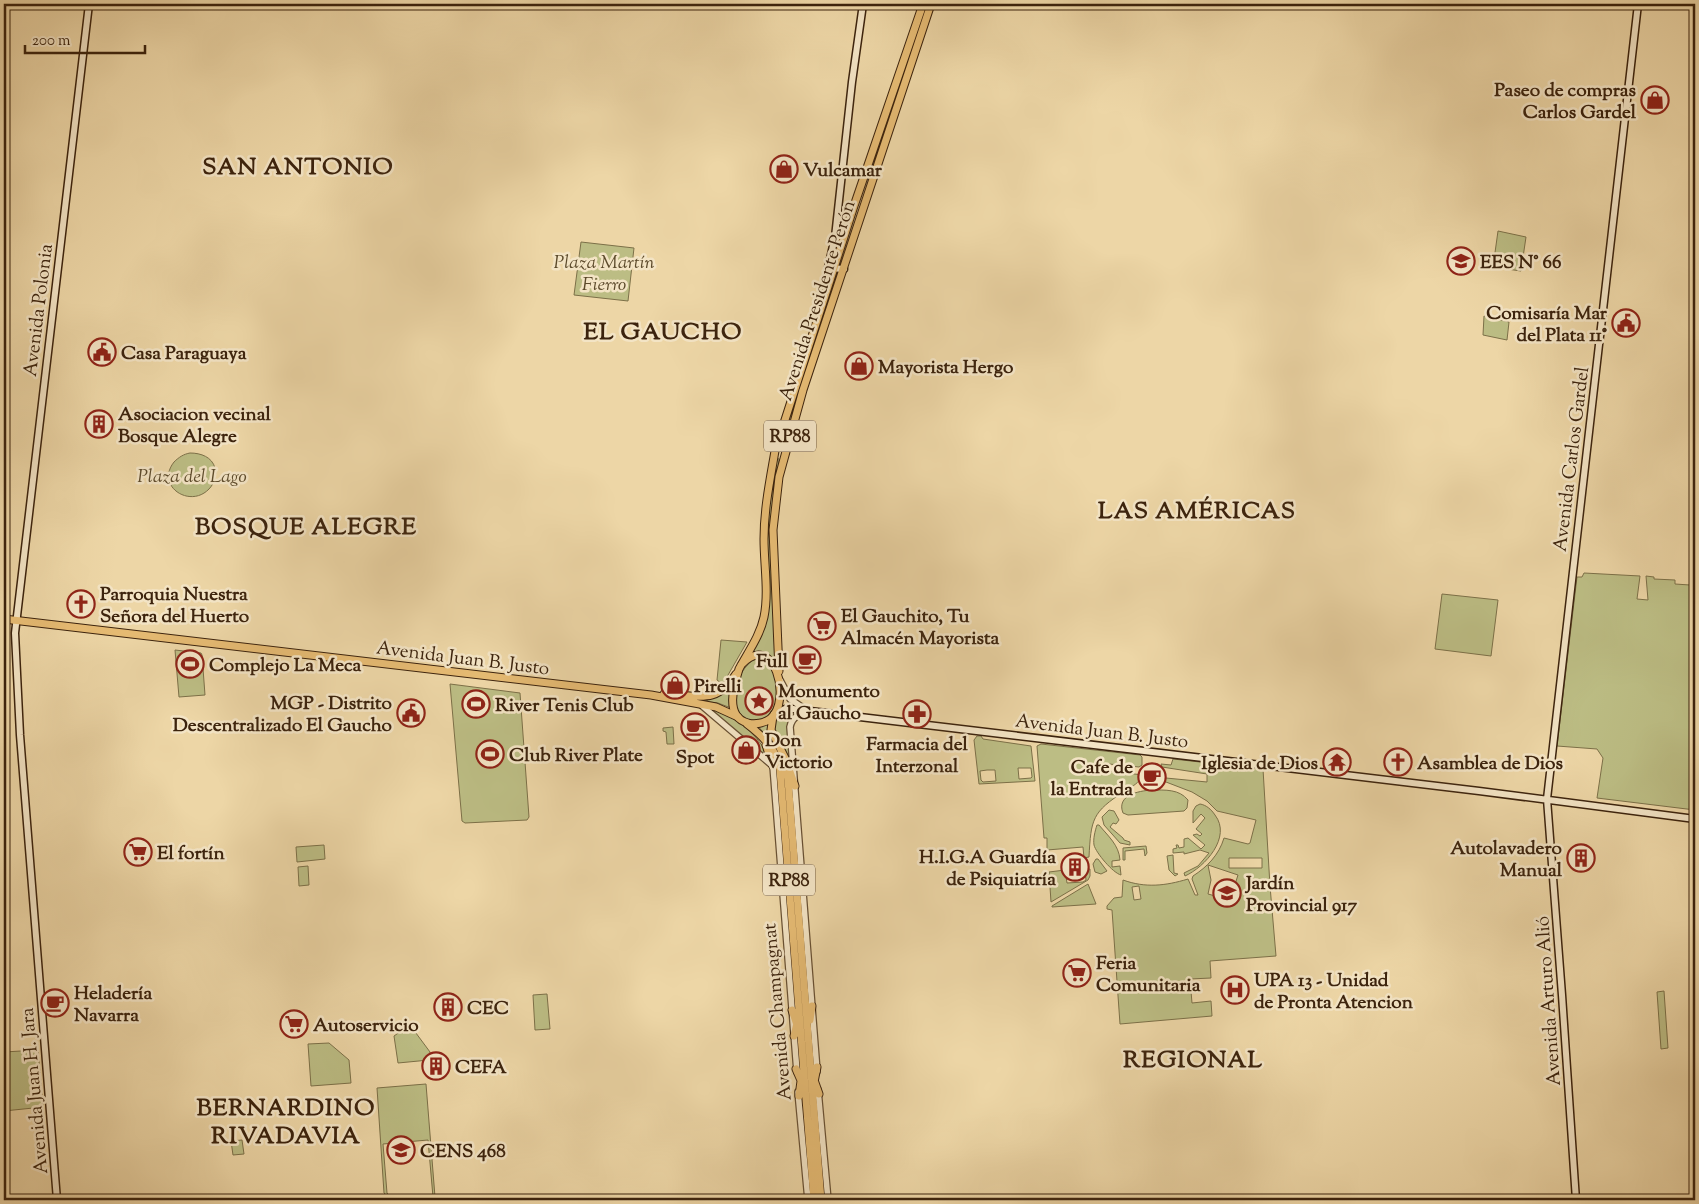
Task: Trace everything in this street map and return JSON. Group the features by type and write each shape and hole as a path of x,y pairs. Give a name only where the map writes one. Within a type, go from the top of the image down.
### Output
{"main road":[{"name":"Avenida Polonia","path":"16,621 89,4"},
{"path":"844,269 831,269 862,4"},
{"name":"Avenida Presidente Perón","path":"740,667 760,631 765,610 764,528 768,489 775,451 831,269 923,4"},
{"name":"Avenida Presidente Perón","path":"779,676 773,537 776,490 803,390 931,4"},
{"name":"Avenida Carlos Gardel","path":"1547,799 1638,4"},
{"name":"Avenida Juan B. Justo","path":"4,619 651,695 722,709 742,720"},
{"name":"Avenida Juan H. Jara","path":"16,621 15,641 18,700 57,1200"},
{"path":"740,667 750,658 763,656 772,662 779,676"},
{"name":"Avenida Juan B. Justo","path":"651,695 666,694 699,698 711,696 727,687 740,667"},
{"name":"RP88","path":"740,667 733,689 732,700 733,708 742,720"},
{"name":"RP88","path":"774,715 778,702 779,676"},
{"name":"Avenida Juan B. Justo","path":"774,715 789,709 1547,799 1616,810 1695,819"},
{"path":"742,720 751,724 759,723 766,721 774,715"},
{"name":"Avenida Champagnat","path":"774,715 771,730 785,758 809,1095 814,1200"},
{"name":"Avenida Champagnat","path":"742,720 761,736 776,756 780,770 802,1009"},
{"path":"761,736 773,766"},
{"path":"785,758 795,786"},
{"name":"Avenida Arturo Alió","path":"1547,799 1576,1200"},
{"path":"802,1009 809,1021 804,1035"},
{"path":"802,1009 796,1024 804,1035"},
{"path":"807,1068 814,1081 809,1095"},
{"path":"807,1068 801,1082 809,1095"},
{"name":"Avenida Champagnat","path":"809,1095 821,1200"}],"street":[{"path":"779,676 793,701 810,712"},
{"path":"700,704 773,766"},
{"name":"Avenida Champagnat","path":"802,1009 795,786 790,724 795,717 810,712"},
{"name":"Avenida Champagnat","path":"773,766 802,1009 807,1068 809,1095 808,1200"},
{"name":"Avenida Champagnat","path":"809,1095 828,1200"}],"green space":[{"path":"1498,231 1526,237 1521,271 1493,267"},
{"name":"Plaza Martín Fierro","path":"581,242 634,248 628,301 574,295"},
{"path":"1484,316 1509,322 1507,340 1483,335"},
{"name":"Plaza del Lago","path":"190,453 209,458 214,464 216,471 215,479 209,489 201,495 193,497 177,492 169,479 169,471 174,462"},
{"path":"777,458 779,459 774,501 777,662 768,656 751,654 762,631 767,511"},
{"path":"1584,573 1640,576 1637,599 1648,600 1646,576 1654,577 1654,579 1675,580 1675,584 1690,585 1695,581 1695,810 1597,798 1603,758 1597,749 1557,746 1577,577 1582,577"},
{"path":"1442,594 1498,600 1491,656 1435,649"},
{"path":"721,640 747,642 724,682 721,683 717,680"},
{"name":"Complejo La Meca","path":"175,650 201,653 205,695 179,697"},
{"path":"759,658 767,663 773,671 777,682 777,693 775,704 770,713 763,719 750,720 741,716 737,710 735,703 736,688 742,672"},
{"name":"Club River Plate","path":"450,684 520,693 529,817 527,820 465,823 462,821"},
{"path":"729,690 731,708 718,703 700,701 716,697"},
{"path":"713,709 739,722 746,728 765,750 769,759 713,711"},
{"path":"786,711 801,712 794,716 788,728 790,767 785,750 774,732 776,718"},
{"path":"769,722 784,767 807,1049 805,1048 784,785 767,737 758,726"},
{"path":"673,727 674,744 667,744 666,732 663,731 663,728"},
{"path":"977,736 981,736 983,739 1031,746 1035,781 979,784 974,740","holes":["1018,768 1031,768 1031,778 1019,779","995,770 996,781 983,782 981,780 980,771"]},
{"path":"1041,744 1140,755 1142,757 1142,765 1139,767 1099,763 1099,770 1143,775 1136,784 1106,805 1095,818 1091,834 1089,857 1084,858 1083,847 1047,850 1047,838 1044,838 1037,746"},
{"path":"1173,759 1263,769 1276,956 1210,961 1211,978 1190,979 1192,1003 1211,1001 1212,1016 1120,1024 1112,910 1107,909 1107,906 1114,898 1122,897 1123,880 1131,883 1155,885 1188,879 1195,895 1198,895 1192,879 1193,876 1212,860 1224,838 1250,843 1256,820 1217,811 1207,801 1192,792 1164,781 1166,778 1207,782 1207,774 1162,767 1161,764 1171,765","holes":["1229,858 1262,858 1262,868 1229,868","1208,865 1238,875 1230,900 1208,894 1211,880","1139,886 1141,899 1134,900 1132,887"]},
{"path":"1141,791 1172,791 1181,794 1188,800 1187,808 1184,811 1128,815 1123,813 1123,802 1126,798"},
{"path":"1200,804 1204,805 1215,815 1220,833 1218,842 1208,859 1193,872 1185,876 1184,873 1198,866 1209,853 1200,850 1184,854 1184,852 1173,853 1173,849 1177,848 1176,845 1179,848 1184,847 1184,839 1188,838 1201,849 1205,845 1193,835 1197,834 1200,836 1202,834 1196,829 1205,818 1201,814 1193,823 1193,811"},
{"path":"1109,810 1114,811 1119,820 1110,827 1124,840 1130,842 1130,845 1120,843 1104,825 1102,817"},
{"path":"1097,825 1099,825 1118,850 1120,860 1112,861 1112,867 1120,866 1121,875 1109,867 1095,849 1094,840"},
{"path":"324,845 325,859 297,862 296,847"},
{"path":"1146,846 1147,853 1145,856 1144,849 1125,851 1125,860 1123,860 1123,848"},
{"path":"1173,855 1174,873 1178,874 1175,876 1169,870 1167,856"},
{"path":"1096,859 1107,871 1101,874 1095,872 1093,864"},
{"path":"308,866 309,885 299,886 298,867"},
{"path":"1085,869 1090,869 1088,880 1051,902 1049,872 1065,870 1067,883 1083,882 1086,880"},
{"path":"1088,884 1096,904 1052,907 1052,906"},
{"path":"1664,991 1668,1048 1661,1049 1657,992"},
{"path":"547,994 550,1029 535,1030 533,995"},
{"path":"410,1025 430,1052 429,1060 398,1063 394,1036"},
{"path":"329,1043 349,1060 351,1083 311,1086 308,1044"},
{"path":"38,1050 43,1107 4,1111 4,1052"},
{"path":"426,1084 435,1197 428,1200 397,1200 433,1197 428,1140 383,1144 387,1193 394,1200 391,1200 384,1193 377,1088"},
{"path":"242,1140 244,1154 233,1155 231,1141"}],"place":[{"name":"Paseo de compras Carlos Gardel","path":"1655,100"},
{"name":"Vulcamar","path":"784,169"},
{"name":"EES N° 66","path":"1461,261"},
{"name":"Comisaría Mar del Plata 11°","path":"1626,323"},
{"name":"Casa Paraguaya","path":"102,352"},
{"name":"Mayorista Hergo","path":"859,366"},
{"name":"Asociacion vecinal Bosque Alegre","path":"99,424"},
{"name":"Parroquia Nuestra Señora del Huerto","path":"81,604"},
{"name":"El Gauchito, Tu Almacén Mayorista","path":"822,626"},
{"name":"Full","path":"807,660"},
{"name":"Complejo La Meca","path":"190,664"},
{"name":"Pirelli","path":"675,685"},
{"name":"Monumento al Gaucho","path":"759,701"},
{"name":"River Tenis Club","path":"476,704"},
{"name":"MGP - Distrito Descentralizado El Gaucho","path":"411,713"},
{"name":"Farmacia del Interzonal","path":"917,714"},
{"name":"Spot","path":"695,727"},
{"name":"Don Victorio","path":"746,750"},
{"name":"Club River Plate","path":"490,754"},
{"name":"Iglesia de Dios","path":"1337,762"},
{"name":"Asamblea de Dios","path":"1398,762"},
{"name":"Cafe de la Entrada","path":"1152,777"},
{"name":"El fortín","path":"138,852"},
{"name":"Autolavadero Manual","path":"1581,858"},
{"name":"H.I.G.A Guardía de Psiquiatría","path":"1075,867"},
{"name":"Jardín Provincial 917","path":"1227,893"},
{"name":"Feria Comunitaria","path":"1077,973"},
{"name":"UPA 13 - Unidad de Pronta Atencion","path":"1235,990"},
{"name":"Heladería Navarra","path":"55,1003"},
{"name":"CEC","path":"448,1007"},
{"name":"Autoservicio","path":"294,1024"},
{"name":"CEFA","path":"436,1066"},
{"name":"CENS 468","path":"401,1150"}],"district":[{"name":"SAN ANTONIO","path":"298,166"},
{"name":"EL GAUCHO","path":"663,331"},
{"name":"LAS AMÉRICAS","path":"1197,510"},
{"name":"BOSQUE ALEGRE","path":"306,526"},
{"name":"REGIONAL","path":"1193,1059"},
{"name":"BERNARDINO RIVADAVIA","path":"286,1121"}]}
